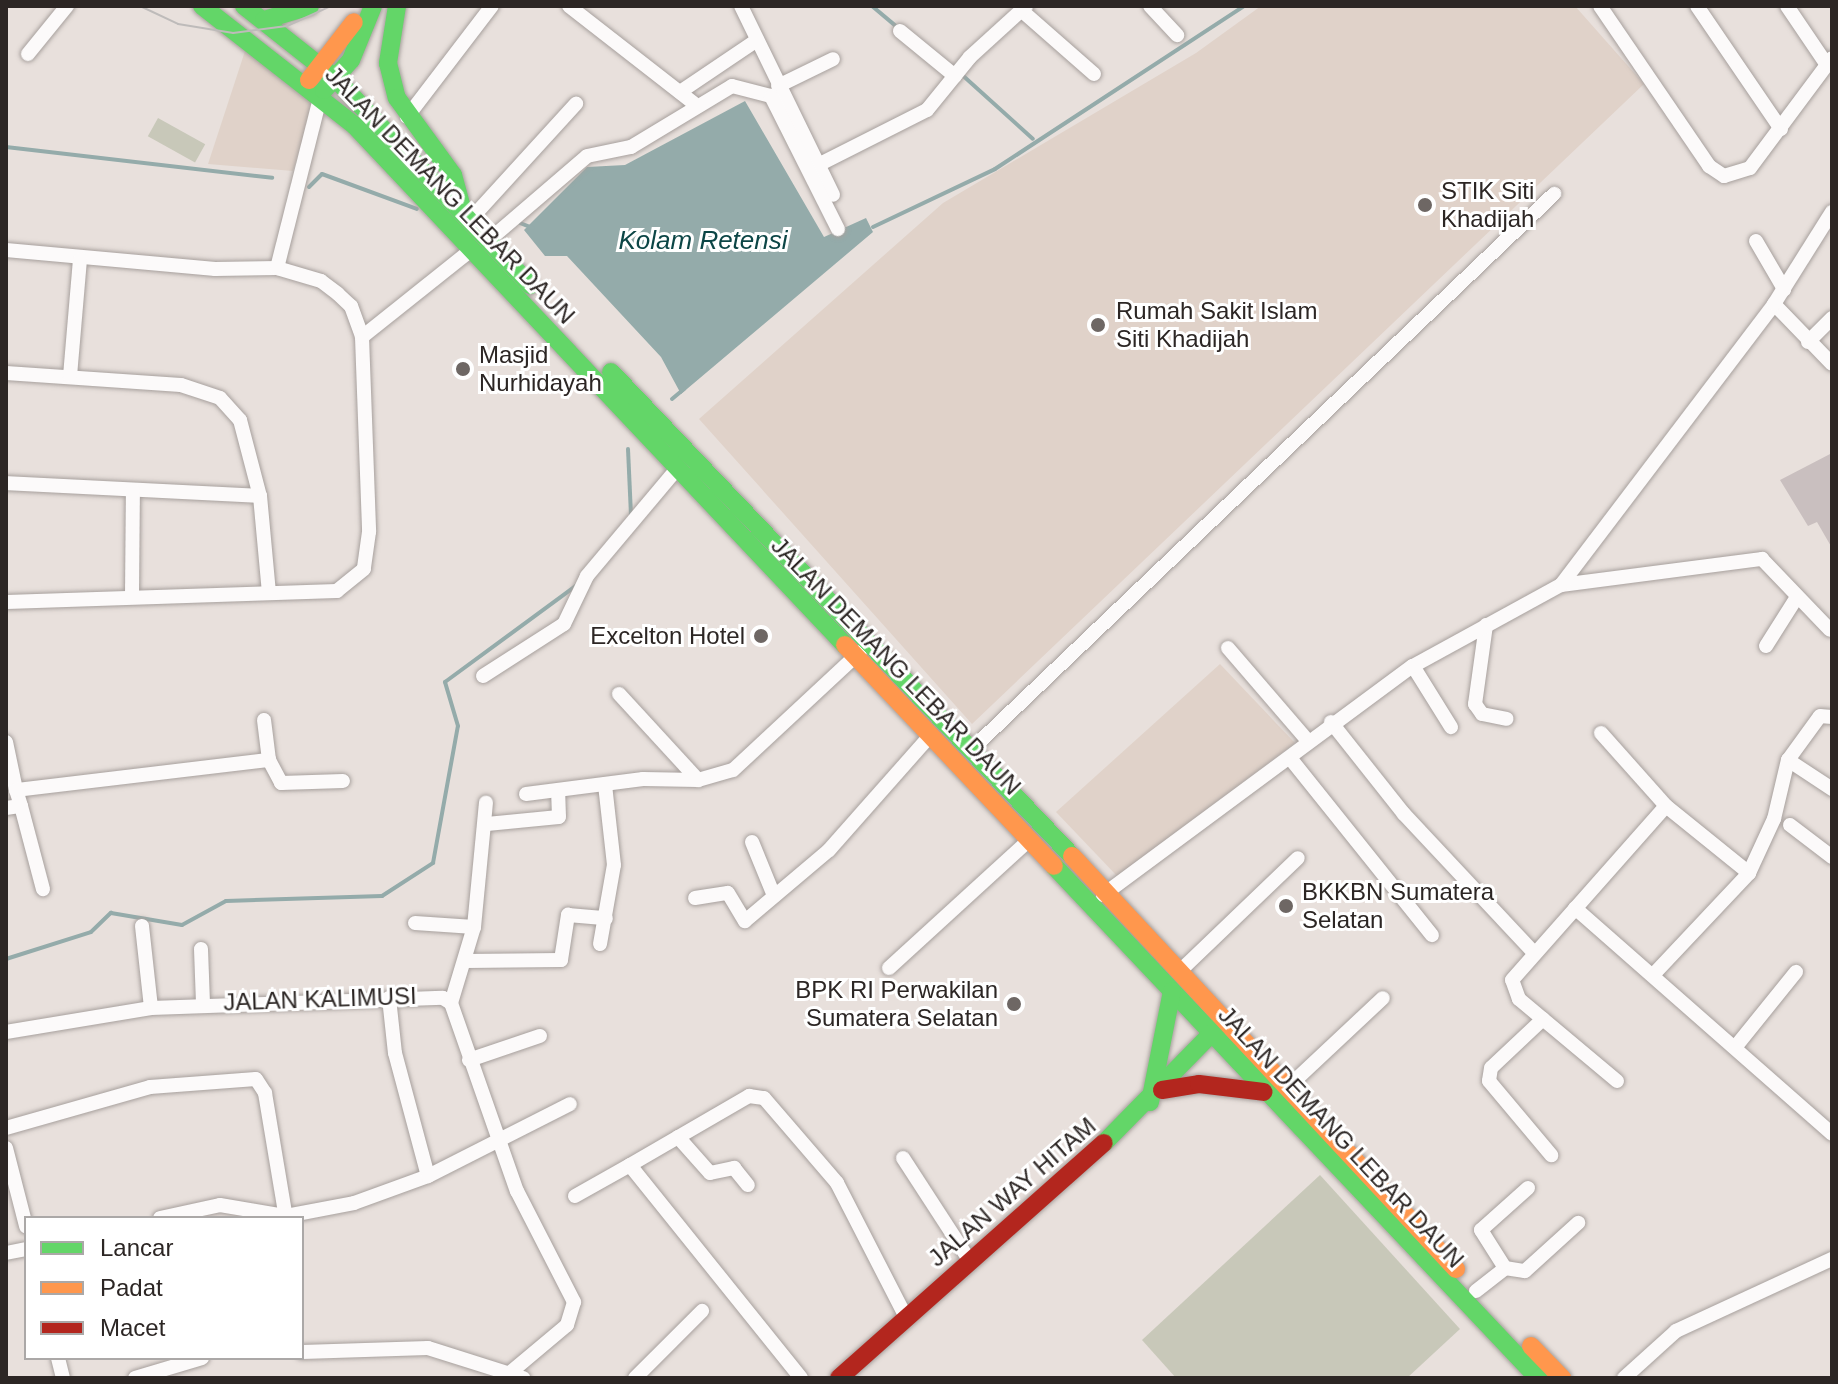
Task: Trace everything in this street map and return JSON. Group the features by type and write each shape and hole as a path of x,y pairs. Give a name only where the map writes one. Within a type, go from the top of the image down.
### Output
{"main road":[{"name":"JALAN DEMANG LEBAR DAUN","path":"202,6 314,88 1538,1378"},
{"name":"JALAN DEMANG LEBAR DAUN","path":"244,6 328,70 1227,1018 1476,1291 1562,1378"},
{"path":"264,20 310,6"},
{"path":"314,88 349,35 359,6"},
{"path":"328,70 366,33 373,6"},
{"path":"397,6 388,63 407,117 453,175 467,218"},
{"path":"1172,991 1156,1096 1199,1084 1264,1092"},
{"name":"JALAN WAY HITAM","path":"839,1378 1156,1096 1227,1018"}],"street":[{"path":"28,54 67,6"},
{"path":"407,117 492,6"},
{"path":"570,6 696,105"},
{"path":"741,6 833,195"},
{"path":"1150,6 1177,35"},
{"path":"1600,6 1715,172 1741,174 1781,129 1829,62 1787,6"},
{"path":"1697,6 1781,129"},
{"path":"818,165 927,110 957,73 1024,8 1094,74"},
{"path":"900,31 957,73"},
{"path":"680,92 757,40"},
{"path":"778,86 833,59"},
{"path":"488,241 587,156 631,147 732,86 771,96 838,229"},
{"path":"277,268 314,88"},
{"path":"467,218 576,104"},
{"path":"971,750 1554,194"},
{"path":"1561,585 1774,304 1832,212"},
{"path":"1756,241 1784,289"},
{"path":"6,250 80,259 277,268 321,281 338,294 351,306 362,337 369,532 364,569 337,591 132,595 6,602"},
{"path":"362,337 471,250"},
{"path":"70,376 80,259"},
{"path":"1774,304 1832,364"},
{"path":"1808,342 1832,318"},
{"path":"6,373 181,385 220,398 240,420 260,496 269,593"},
{"path":"483,676 564,624 587,576 676,470"},
{"path":"6,483 260,496"},
{"path":"132,595 133,490"},
{"path":"1091,906 1290,758 1331,722 1413,666 1561,585 1762,559 1830,630"},
{"path":"1766,646 1797,597"},
{"path":"1486,625 1475,704 1482,714 1507,719"},
{"path":"526,794 605,785 698,780 750,760 854,656 870,644"},
{"path":"1228,648 1307,740"},
{"path":"1413,666 1451,727"},
{"path":"619,694 698,780"},
{"path":"1653,975 1749,873 1774,819 1788,760 1820,716 1832,717"},
{"path":"264,720 269,760 286,786 343,781"},
{"path":"1331,722 1404,814 1534,953"},
{"path":"1601,733 1666,806 1749,873"},
{"path":"695,898 728,893 745,921 829,850 930,736"},
{"path":"6,742 16,790 13,807 43,889"},
{"path":"1290,758 1432,935"},
{"path":"16,790 269,760"},
{"path":"1788,760 1832,789"},
{"path":"600,944 614,865 605,785"},
{"path":"487,824 556,818 558,791"},
{"path":"451,1003 474,927 487,824 486,803"},
{"path":"1617,1081 1543,1019 1511,986 1534,953 1666,806"},
{"path":"1790,825 1832,857"},
{"path":"889,968 1029,840"},
{"path":"752,842 774,896"},
{"path":"1180,971 1298,858"},
{"path":"1575,908 1737,1045 1832,1134"},
{"path":"466,961 561,960 568,915 606,918"},
{"path":"415,923 474,927"},
{"path":"142,926 151,1008"},
{"path":"201,949 203,1004"},
{"path":"1737,1045 1796,972"},
{"name":"JALAN KALIMUSI","path":"6,1032 151,1008 203,1004 435,995 451,1003 497,1142 574,1302 567,1325 517,1375"},
{"path":"389,998 395,1053 428,1176"},
{"path":"1290,1085 1383,998"},
{"path":"1543,1019 1491,1068 1489,1078 1551,1155"},
{"path":"469,1060 540,1036"},
{"path":"6,1128 150,1087 256,1079 265,1093 286,1216"},
{"path":"575,1196 749,1096 764,1098 837,1183 906,1317"},
{"path":"291,1216 354,1203 428,1176 570,1104"},
{"path":"678,1137 710,1173 734,1168 748,1185"},
{"path":"6,1148 24,1218"},
{"path":"903,1158 970,1261"},
{"path":"630,1165 801,1378"},
{"path":"1505,1268 1481,1230 1528,1188"},
{"path":"192,1214 220,1205 280,1216"},
{"path":"1476,1291 1505,1268 1525,1271 1578,1223"},
{"path":"1624,1378 1676,1331 1832,1259"},
{"path":"635,1378 702,1311"},
{"path":"304,1352 428,1348 517,1375"},
{"path":"135,1378 195,1360"}],"shaded area":[{"name":"Rumah Sakit Islam Siti Khadijah","path":"1261,6 1575,6 1644,84 972,724 699,419 943,203 1196,53"},
{"path":"246,48 314,100 293,171 208,164"},
{"path":"158,118 205,144 195,163 148,136"},
{"path":"1220,664 1295,743 1117,876 1056,812"},
{"path":"1320,1175 1460,1329 1407,1378 1176,1378 1142,1340"}],"water":[{"name":"Kolam Retensi","path":"745,101 824,237 866,218 873,232 681,394 661,357 567,256 545,256 524,230 587,167 625,165"}],"building":[{"path":"1832,453 1832,548 1817,522 1808,526 1780,480"}],"waterway":[{"path":"872,6 898,28"},
{"path":"873,227 995,169 1244,6"},
{"path":"960,73 1033,139"},
{"path":"6,147 272,178"},
{"path":"309,187 322,174 417,209"},
{"path":"520,223 533,228"},
{"path":"672,399 684,389"},
{"path":"628,449 631,515"},
{"path":"6,959 91,932 111,913 182,925 226,901 382,896 433,863 458,726 445,682 577,585"}],"tram line":[{"path":"140,6 178,24 233,33 287,26 331,6"}],"traffic: fast":[{"path":"202,6 355,126 845,645"},
{"path":"244,6 334,77 530,285"},
{"path":"264,20 310,6"},
{"path":"324,90 351,60 373,6"},
{"path":"397,6 388,63 397,98 453,175 464,215"},
{"path":"611,372 1072,856"},
{"path":"1054,866 1538,1378"},
{"path":"1150,1102 1172,991"},
{"path":"1104,1143 1220,1025"}],"traffic: slow":[{"path":"309,80 354,22"},
{"path":"845,645 1054,866"},
{"path":"1072,856 1456,1269"},
{"path":"1531,1346 1562,1378"}],"traffic: jam":[{"path":"1162,1090 1199,1084 1264,1092"},
{"path":"839,1378 1104,1143"}],"place":[{"name":"STIK Siti Khadijah","path":"1425,205"},
{"name":"Rumah Sakit Islam Siti Khadijah","path":"1098,325"},
{"name":"Masjid Nurhidayah","path":"463,369"},
{"name":"Excelton Hotel","path":"761,636"},
{"name":"BKKBN Sumatera Selatan","path":"1286,906"},
{"name":"BPK RI Perwakilan Sumatera Selatan","path":"1014,1004"}]}
